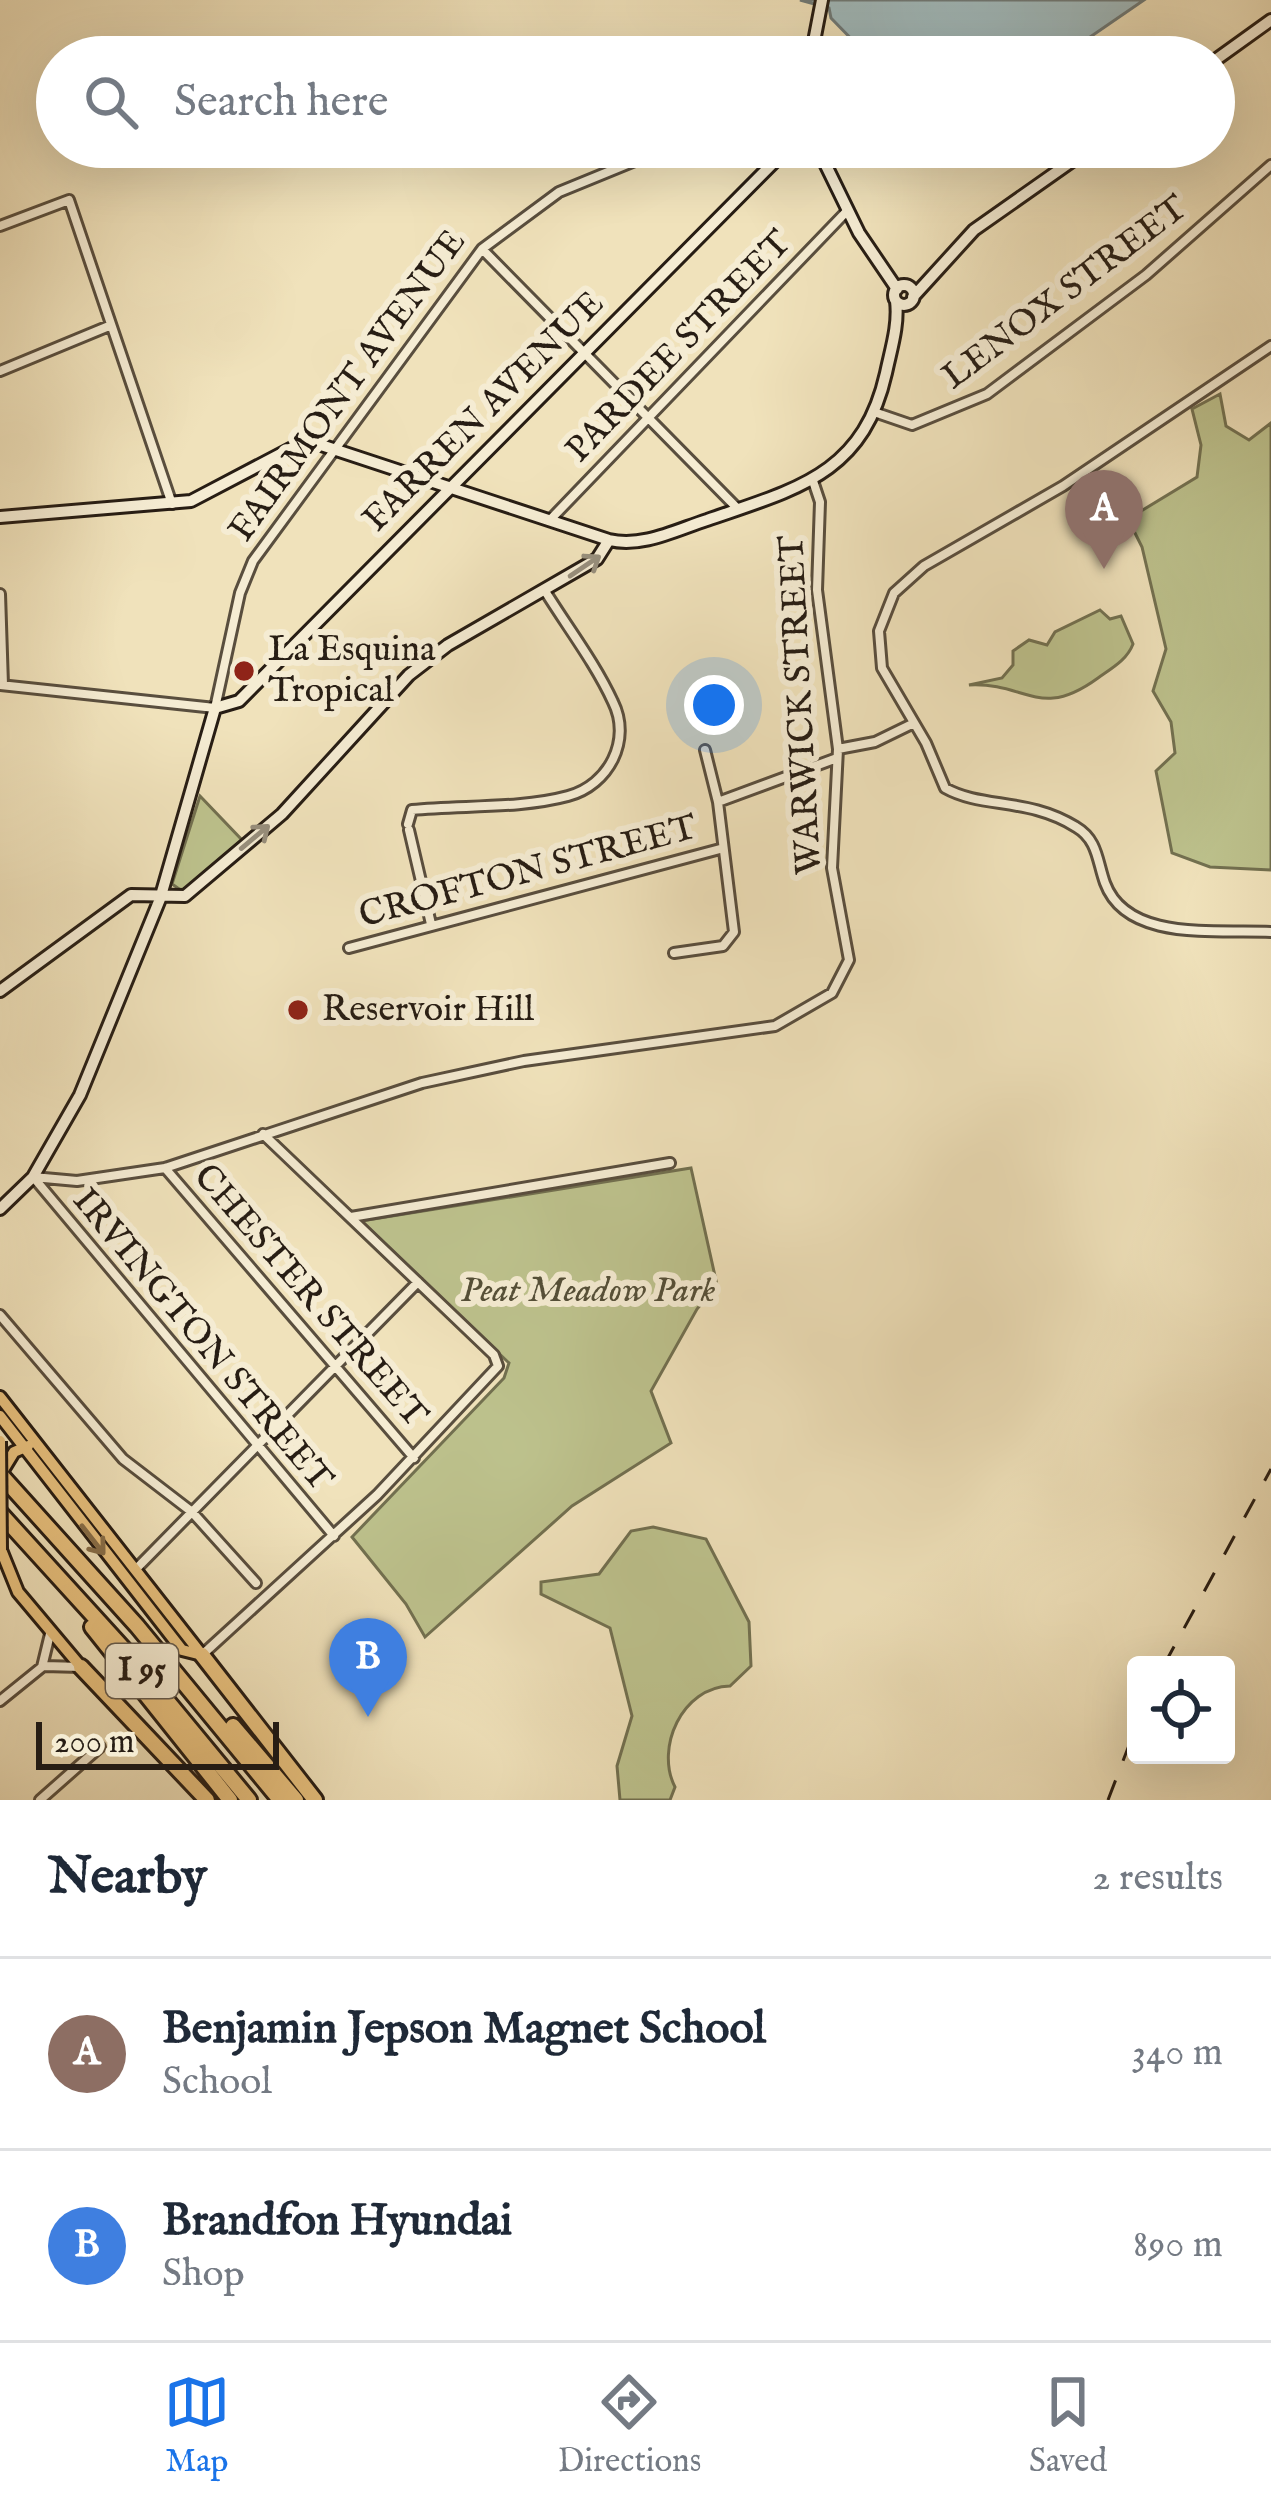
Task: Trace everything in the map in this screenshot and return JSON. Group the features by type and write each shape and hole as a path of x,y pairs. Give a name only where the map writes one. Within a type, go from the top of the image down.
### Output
{"highway":[{"name":"I 95","path":"2,1472 280,1800"},
{"name":"I 95","path":"0,1514 249,1800"},
{"path":"31,1546 230,1800"},
{"path":"118,1604 204,1691 296,1800"},
{"path":"202,1655 315,1800"},
{"path":"81,1667 207,1800"}],"main road":[{"path":"816,36 821,5"},
{"path":"1235,46 1271,20"},
{"name":"FARREN AVENUE","path":"215,708 239,701 768,168"},
{"path":"827,168 847,211 904,295"},
{"path":"0,517 172,504 214,492 292,448 315,443 610,540 650,539 813,481 860,441 877,413 904,295 980,226 1062,168"},
{"path":"0,992 131,895 184,896 282,814 410,675 448,646 603,554 610,540"},
{"name":"FAIRMONT AVENUE","path":"0,1209 33,1177 80,1095 160,899 215,708"},
{"path":"0,1397 202,1655"},
{"path":"0,1416 18,1449 182,1650 202,1655"},
{"path":"0,1441 2,1550 18,1592 81,1667"},
{"path":"2,1472 18,1449 38,1445"}],"street":[{"name":"LENOX STREET","path":"877,413 912,425 987,394 1146,275 1271,164"},
{"name":"FAIRMONT AVENUE","path":"215,708 240,593 253,561 482,249 559,192 617,168"},
{"path":"0,226 69,200 172,504"},
{"name":"PARDEE STREET","path":"550,520 847,211"},
{"path":"482,249 738,509"},
{"path":"0,371 109,326"},
{"path":"1271,346 1063,486 901,584 880,622 879,656 945,788 1036,806 1086,834 1111,896 1130,915 1159,925 1271,932"},
{"name":"WARWICK STREET","path":"263,1134 476,1071 775,1026 832,993 849,960 832,868 838,753 817,590 820,510 813,481"},
{"path":"431,924 409,827 412,810 570,796 610,766 620,742 615,704 545,592"},
{"path":"0,594 2,685 215,708"},
{"path":"718,802 914,723"},
{"path":"674,953 723,946 734,932 720,849 718,802 705,750"},
{"name":"CROFTON STREET","path":"349,948 720,849"},
{"path":"33,1177 61,1182 166,1168 263,1134 494,1355 498,1366 414,1458 202,1655"},
{"path":"349,1217 670,1163"},
{"name":"CHESTER STREET","path":"166,1168 414,1458"},
{"name":"IRVINGTON STREET","path":"33,1177 334,1536"},
{"path":"136,1569 418,1282"},
{"path":"0,1315 123,1459 192,1513 256,1583"},
{"path":"42,1666 50,1634"},
{"path":"0,1701 42,1666 65,1662 81,1667"},
{"path":"40,1800 100,1747"}],"green space":[{"path":"1220,394 1226,426 1249,440 1271,423 1271,870 1210,867 1172,853 1156,771 1175,753 1171,722 1153,691 1166,649 1142,547 1128,519 1197,477 1201,445 1192,409"},
{"path":"1100,610 1110,619 1121,616 1133,644 1118,663 1078,691 1047,698 969,685 1002,678 1013,665 1013,651 1029,640 1047,645 1055,632"},
{"path":"200,796 242,840 182,891 172,884"},
{"name":"Peat Meadow Park","path":"691,1168 717,1285 697,1309 651,1391 671,1443 572,1506 425,1637 406,1604 352,1537 504,1378 509,1363 361,1221"},
{"path":"653,1527 706,1539 749,1622 751,1666 730,1686 698,1697 677,1722 668,1755 675,1787 670,1800 620,1800 617,1766 632,1716 610,1628 541,1594 541,1582 599,1574 631,1531"}],"water":[{"path":"800,0 1144,0 1092,36 849,36 831,18 829,8"}],"railway":[{"path":"1169,1656 1271,1469"},
{"path":"1108,1800 1127,1750"}],"place":[{"name":"Benjamin Jepson Magnet School","path":"1104,569"},
{"name":"La Esquina Tropical","path":"244,671"},
{"name":"Reservoir Hill","path":"298,1010"},
{"name":"Brandfon Hyundai","path":"368,1717"}]}
